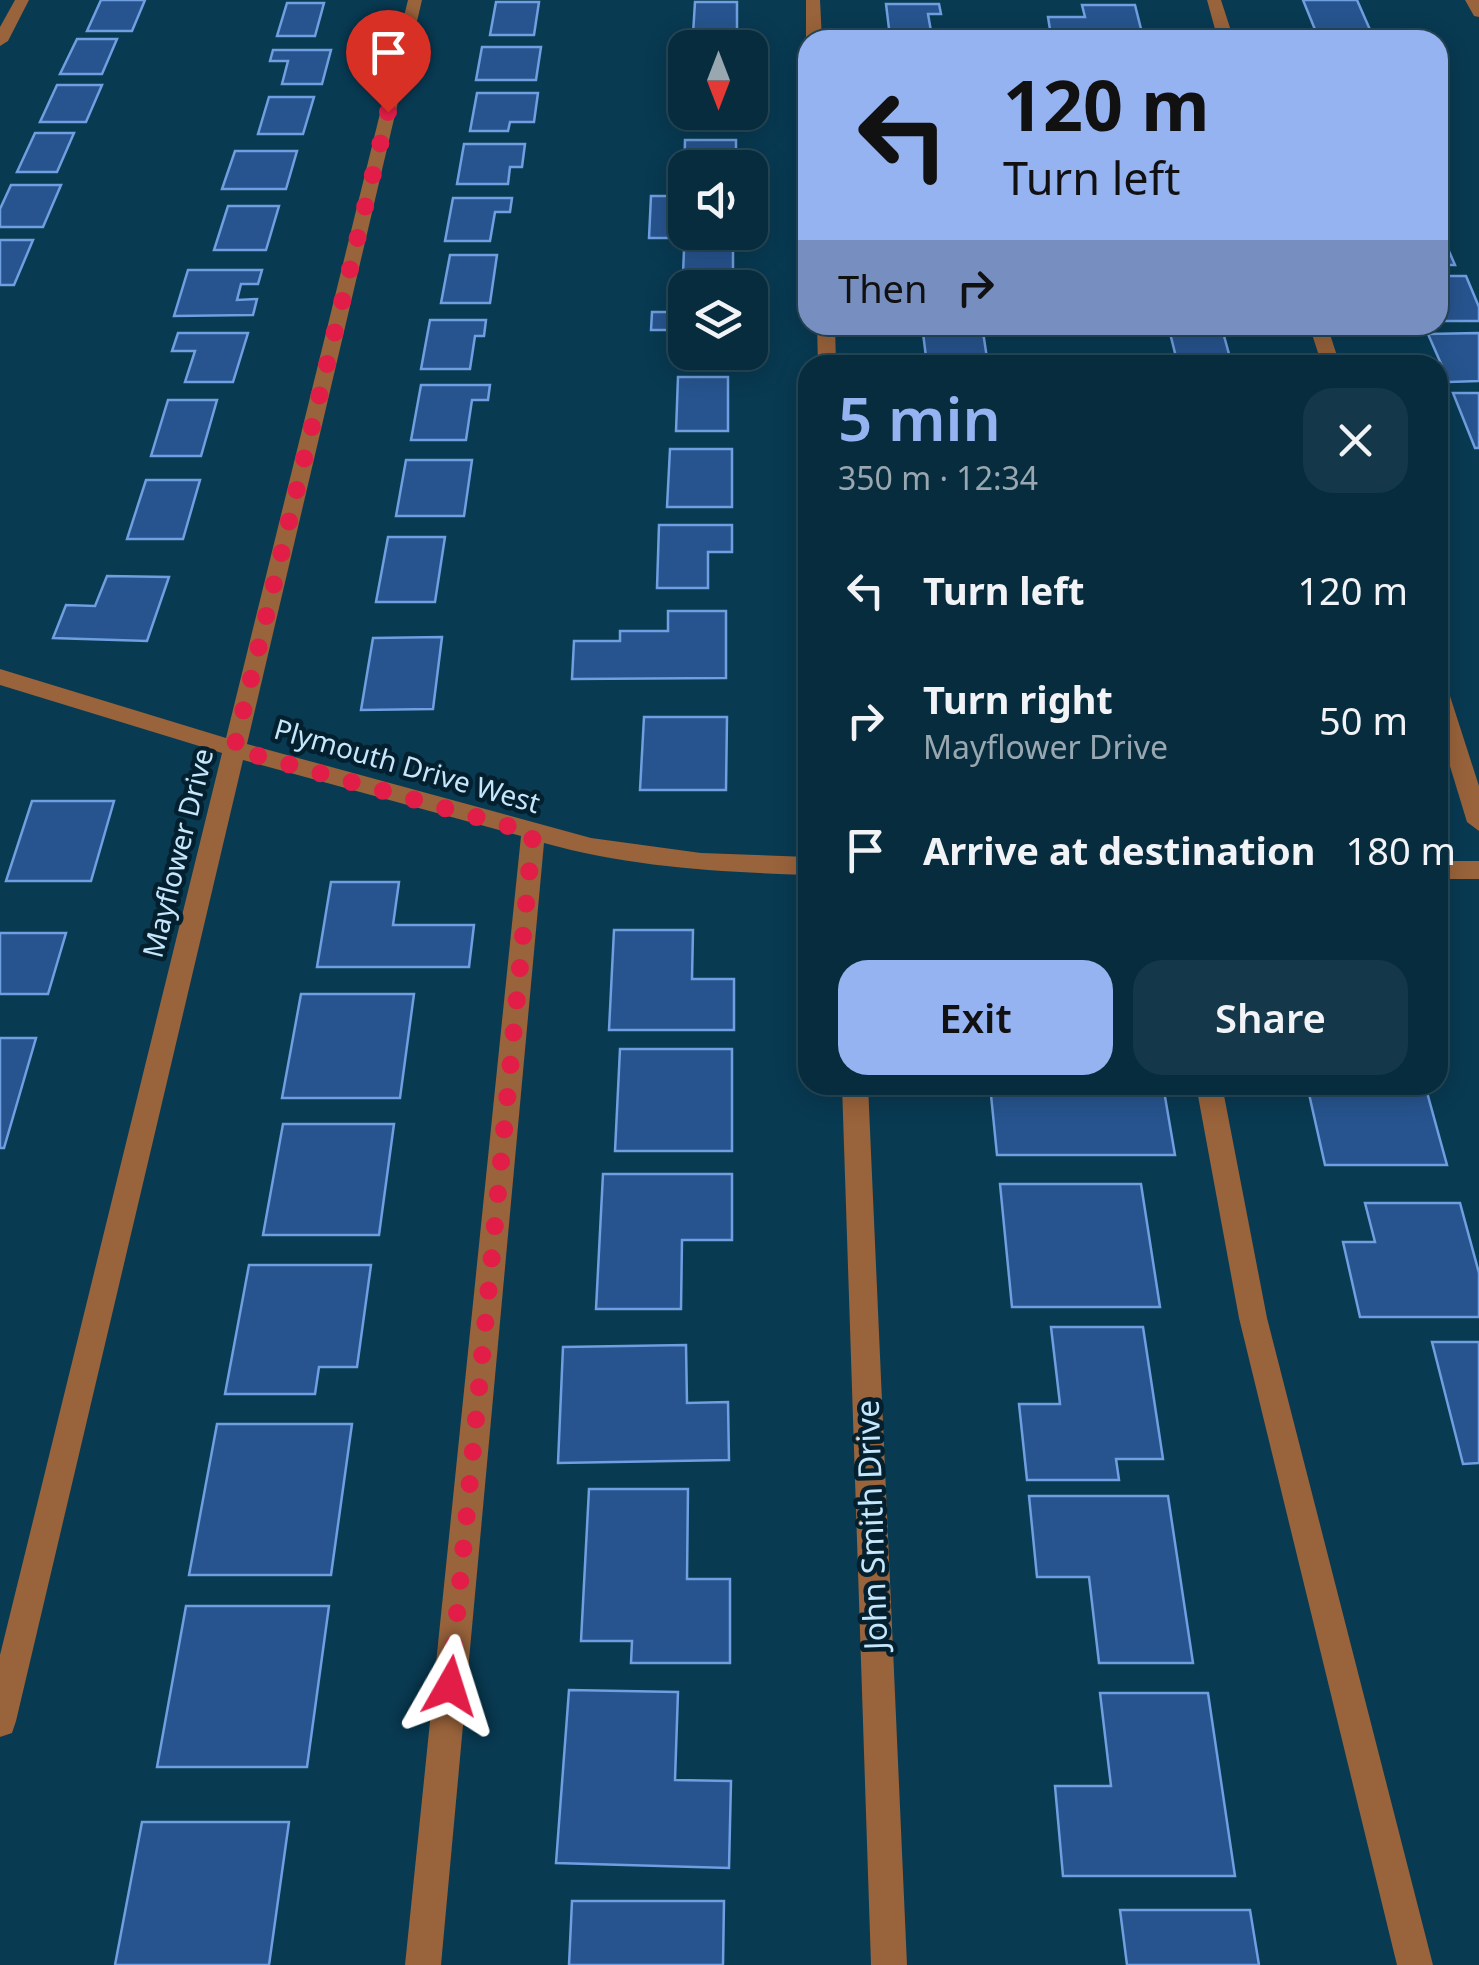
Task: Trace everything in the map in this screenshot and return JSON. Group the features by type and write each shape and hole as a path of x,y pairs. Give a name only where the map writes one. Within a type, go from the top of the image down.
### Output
{"street":[{"path":"0,42 22,0"},
{"name":"Mayflower Drive","path":"0,1721 415,0"},
{"path":"813,0 814,30"},
{"path":"1214,0 1223,30"},
{"path":"1472,0 1479,12"},
{"name":"Plymouth Drive West","path":"0,677 234,749 533,833 701,862 798,866"},
{"path":"1448,725 1479,822"},
{"path":"424,1965 533,833"},
{"path":"1448,870 1479,870"},
{"name":"John Smith Drive","path":"855,1095 889,1965"},
{"path":"1211,1095 1253,1318 1415,1965"}],"building":[{"path":"101,0 145,0 132,31 87,31"},
{"path":"1303,0 1357,0 1370,30 1315,30"},
{"path":"496,2 539,2 534,35 490,35"},
{"path":"695,2 737,2 737,30 693,30"},
{"path":"287,3 324,3 315,36 277,36"},
{"path":"886,4 939,4 941,14 928,14 931,30 889,30"},
{"path":"1082,5 1135,5 1141,30 1050,30 1048,17 1085,17"},
{"path":"77,39 117,39 102,74 60,74"},
{"path":"482,47 541,47 536,80 476,80"},
{"path":"273,50 331,50 322,84 282,84 288,61 270,61"},
{"path":"57,85 102,85 86,122 40,122"},
{"path":"477,93 538,93 534,122 510,122 508,131 470,131"},
{"path":"269,97 314,97 303,134 258,134"},
{"path":"35,133 74,133 57,172 17,172"},
{"path":"685,140 736,140 736,150 685,150"},
{"path":"464,144 525,144 522,167 510,167 508,184 457,184"},
{"path":"235,151 297,151 286,189 222,189"},
{"path":"11,185 61,185 43,227 0,227 0,209"},
{"path":"651,196 668,196 668,238 649,238"},
{"path":"453,198 512,198 510,212 495,212 490,241 445,241"},
{"path":"228,206 279,206 266,250 214,250"},
{"path":"0,240 33,240 14,285 0,285"},
{"path":"684,250 733,250 733,270 683,270"},
{"path":"450,255 497,255 490,303 441,303"},
{"path":"188,270 262,270 258,284 241,284 237,300 257,299 253,315 174,316"},
{"path":"1448,276 1466,276 1479,307 1479,321 1448,321"},
{"path":"652,312 668,312 668,330 651,330"},
{"path":"430,320 486,320 484,336 475,336 470,369 421,369"},
{"path":"178,333 248,333 233,382 185,382 195,351 172,351"},
{"path":"1479,333 1479,381 1449,382 1448,355 1437,355 1428,335"},
{"path":"923,335 984,335 986,355 926,355"},
{"path":"1170,335 1224,335 1229,355 1176,355"},
{"path":"678,377 728,377 728,431 676,431"},
{"path":"421,385 490,385 488,400 472,400 466,440 411,440"},
{"path":"1453,393 1479,393 1479,448 1475,448"},
{"path":"168,400 217,400 201,456 151,456"},
{"path":"670,449 732,449 732,507 667,507"},
{"path":"406,460 472,460 464,516 396,516"},
{"path":"146,480 200,480 183,539 127,539"},
{"path":"659,525 732,525 732,552 708,552 708,588 657,588"},
{"path":"388,537 445,537 435,602 376,602"},
{"path":"107,576 169,577 147,641 53,638 66,605 95,606"},
{"path":"668,611 726,611 726,678 572,679 574,641 620,641 620,631 668,631"},
{"path":"442,637 433,709 361,710 373,638"},
{"path":"644,717 727,717 726,790 640,790"},
{"path":"32,801 114,801 91,881 6,881"},
{"path":"331,882 399,882 393,925 474,925 469,967 317,967"},
{"path":"614,930 693,930 692,979 734,979 734,1030 609,1030"},
{"path":"0,933 66,933 48,994 0,994"},
{"path":"301,994 414,994 400,1098 282,1098"},
{"path":"0,1038 36,1038 4,1148 0,1148"},
{"path":"620,1049 732,1049 732,1151 615,1151"},
{"path":"991,1095 1165,1095 1175,1155 997,1155"},
{"path":"1309,1095 1428,1095 1447,1165 1325,1165"},
{"path":"283,1124 394,1124 379,1235 263,1235"},
{"path":"603,1174 732,1174 732,1240 682,1240 681,1309 596,1309"},
{"path":"1000,1184 1141,1184 1160,1307 1012,1307"},
{"path":"1365,1203 1460,1203 1479,1273 1479,1317 1360,1317 1343,1242 1375,1242"},
{"path":"249,1265 371,1265 357,1367 319,1367 315,1394 225,1394"},
{"path":"1051,1327 1143,1327 1163,1459 1116,1459 1119,1480 1027,1480 1019,1404 1060,1404"},
{"path":"1432,1342 1479,1342 1479,1463 1463,1464"},
{"path":"686,1345 687,1403 728,1402 729,1460 558,1463 563,1347"},
{"path":"217,1424 352,1424 331,1575 189,1575"},
{"path":"589,1489 688,1489 687,1579 730,1579 730,1663 631,1663 632,1641 581,1641"},
{"path":"1029,1496 1168,1496 1193,1663 1099,1663 1089,1577 1037,1577"},
{"path":"186,1606 329,1606 307,1767 157,1767"},
{"path":"569,1690 678,1692 675,1780 731,1781 729,1868 556,1863"},
{"path":"1100,1693 1208,1693 1235,1876 1063,1876 1055,1786 1111,1786"},
{"path":"142,1822 289,1822 269,1965 115,1965"},
{"path":"572,1901 724,1901 723,1965 569,1965"},
{"path":"1120,1910 1250,1910 1259,1965 1127,1965"}],"route":[{"path":"388,112 234,749 533,833 450,1686"}]}
